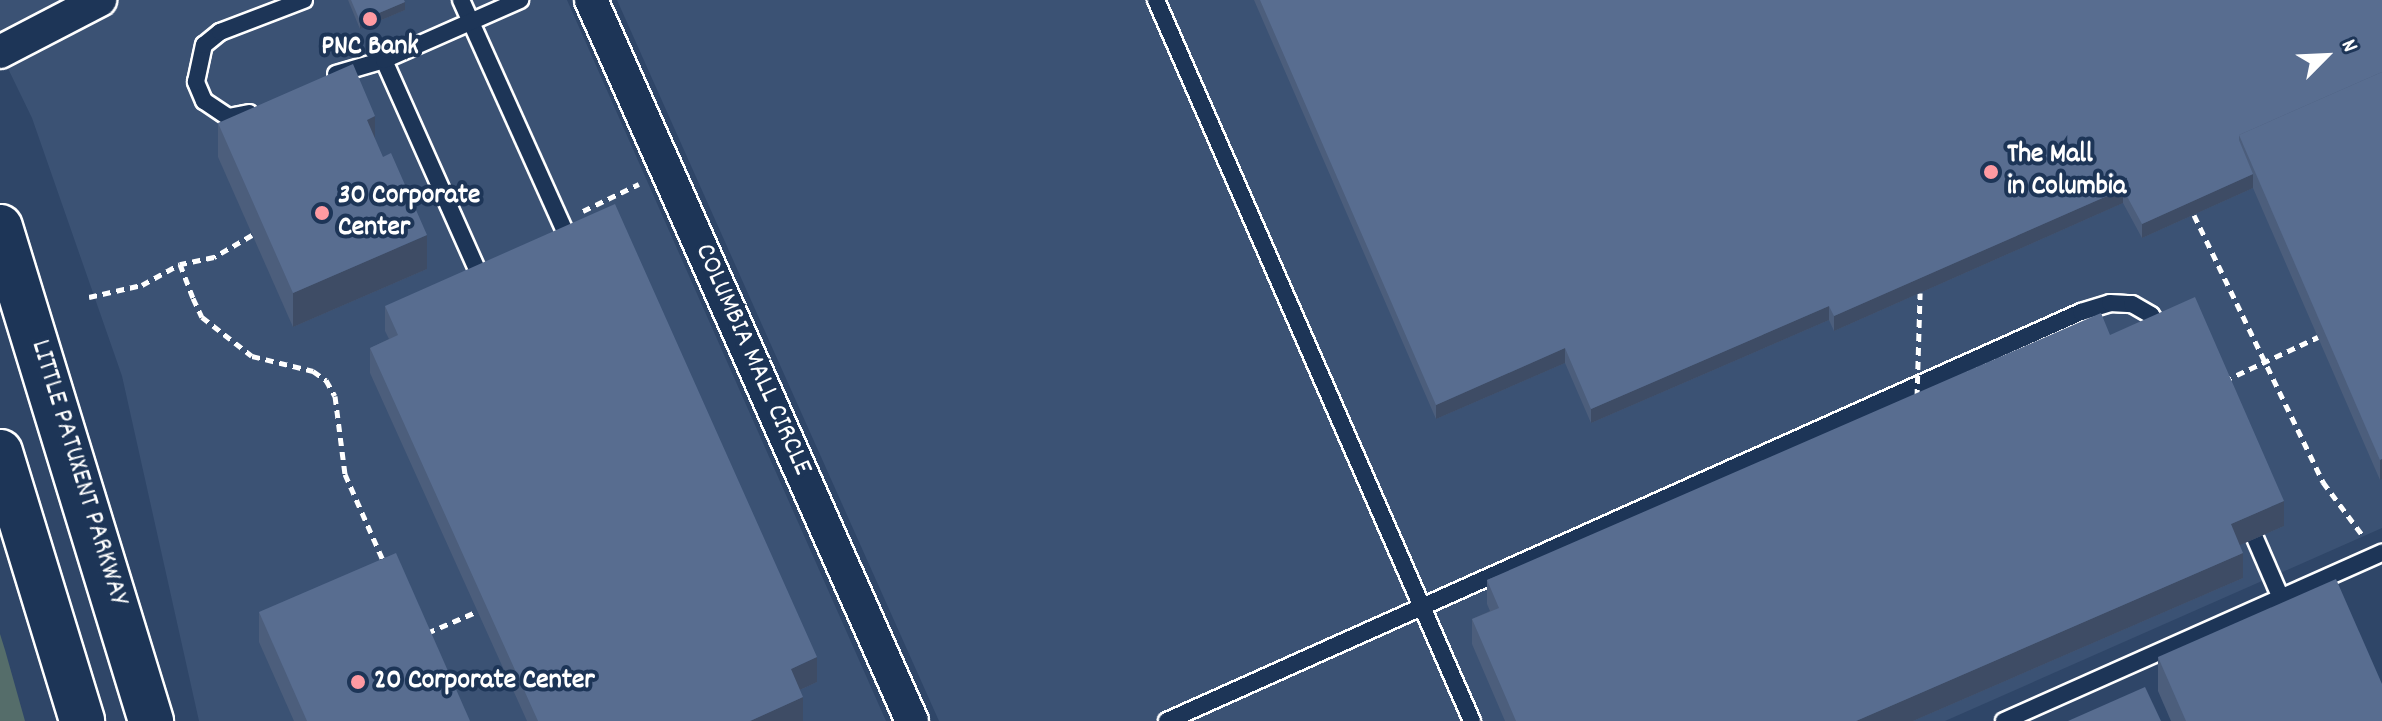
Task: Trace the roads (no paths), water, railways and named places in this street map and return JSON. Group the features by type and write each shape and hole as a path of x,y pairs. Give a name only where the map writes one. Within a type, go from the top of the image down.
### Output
{"main road":[{"name":"LITTLE PATUXENT PARKWAY","path":"0,227 151,721"},
{"path":"0,452 82,721"}],"street":[{"path":"0,52 100,0"},
{"name":"COLUMBIA MALL CIRCLE","path":"591,0 912,721"}],"lane":[{"path":"261,108 228,117 215,113 196,82 196,64 204,45 220,32 304,0"},
{"path":"461,0 572,247"},
{"path":"314,84 354,66 384,60 520,0"},
{"path":"1156,0 1472,721"},
{"path":"384,60 484,285"},
{"path":"1167,721 1421,604 2081,312 2110,303 2132,304 2151,315 2165,335"},
{"path":"2255,538 2281,598"},
{"path":"2004,721 2379,554"}],"place":[{"name":"PNC Bank","path":"370,19"},
{"name":"The Mall in Columbia","path":"1991,172"},
{"name":"30 Corporate Center","path":"322,213"},
{"name":"20 Corporate Center","path":"358,682"}]}
